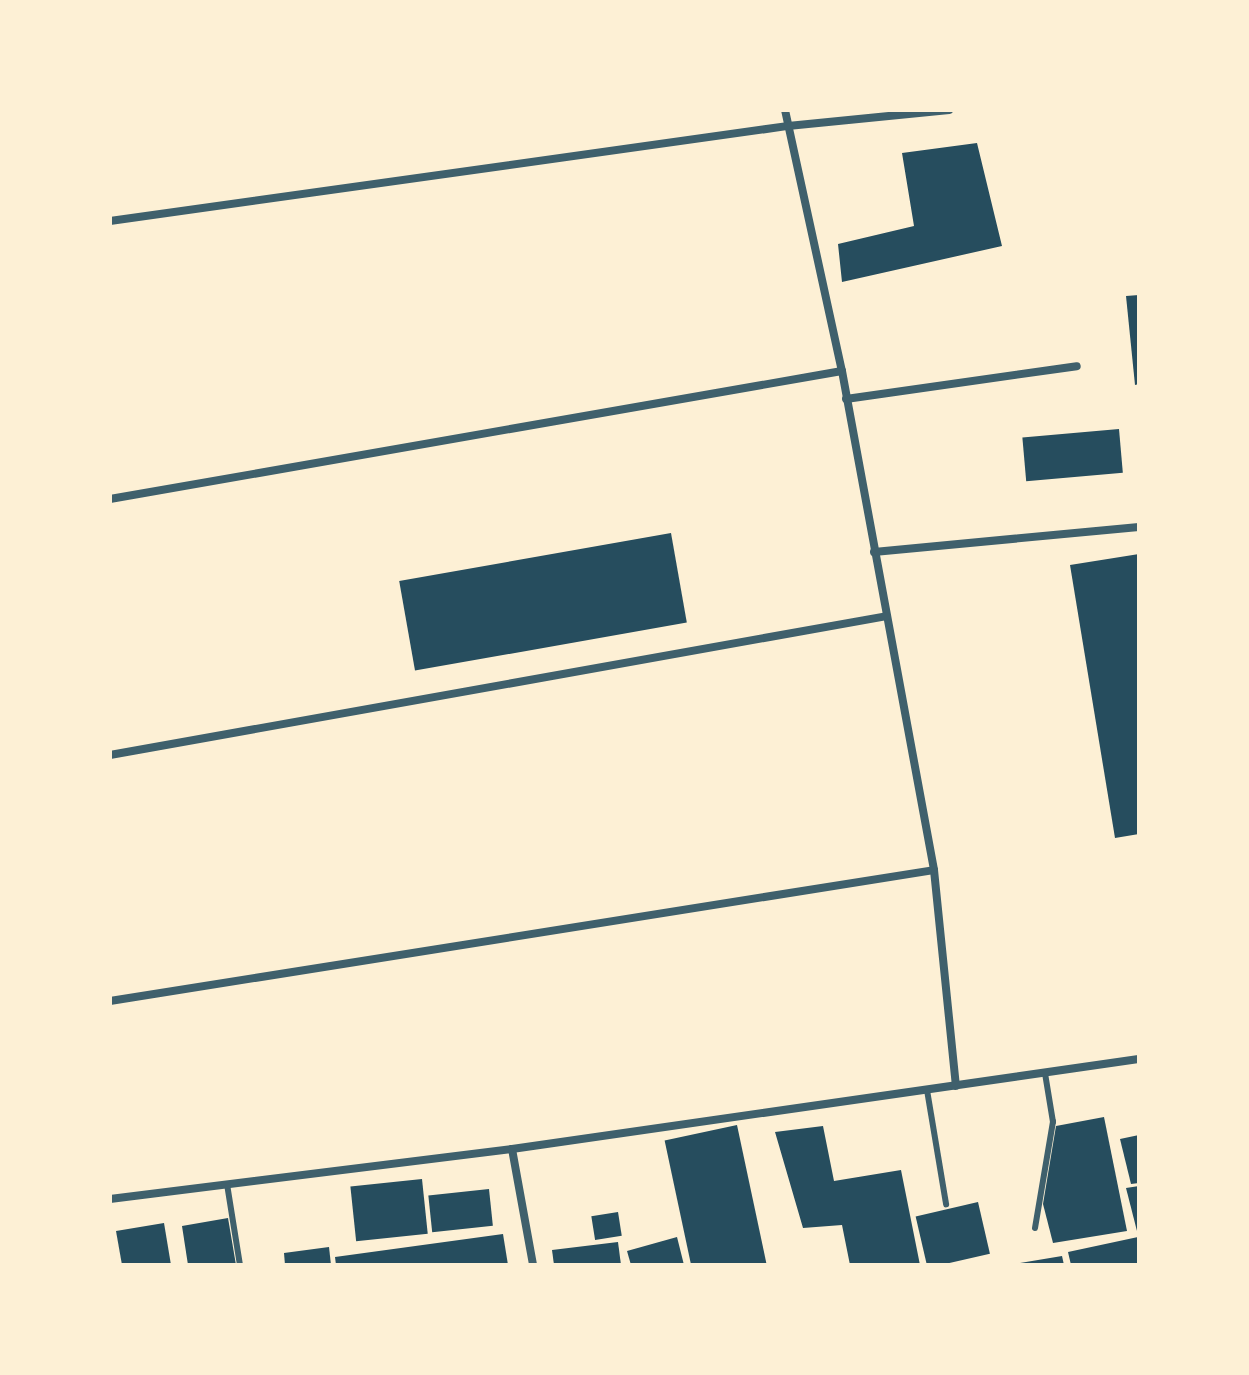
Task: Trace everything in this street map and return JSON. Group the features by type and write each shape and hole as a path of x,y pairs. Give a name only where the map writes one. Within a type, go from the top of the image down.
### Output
{"street":[{"path":"785,110 842,371 934,870 956,1086"},
{"path":"110,221 788,126 949,110"},
{"path":"846,399 1077,366"},
{"path":"110,499 842,371"},
{"path":"874,552 1139,527"},
{"path":"110,755 887,616"},
{"path":"110,1001 934,870"},
{"path":"110,1199 512,1149 1139,1059"},
{"path":"512,1149 533,1265"}],"lane":[{"path":"1035,1228 1053,1122 1045,1073"},
{"path":"927,1090 946,1204"},
{"path":"227,1184 240,1265"}],"building":[{"path":"977,143 1002,246 842,282 838,244 914,226 902,153"},
{"path":"1139,295 1139,384 1135,385 1126,296"},
{"path":"1119,429 1123,473 1026,481 1022,437"},
{"path":"671,533 687,623 415,671 399,581"},
{"path":"1139,554 1139,834 1115,838 1070,565"},
{"path":"1104,1117 1127,1231 1053,1243 1043,1204 1056,1126"},
{"path":"737,1125 767,1265 691,1265 665,1140"},
{"path":"823,1126 834,1181 901,1170 920,1265 850,1265 842,1225 803,1228 775,1132"},
{"path":"1139,1135 1139,1183 1131,1184 1120,1139"},
{"path":"422,1179 428,1234 356,1241 350,1187"},
{"path":"1139,1186 1139,1235 1138,1235 1126,1188"},
{"path":"489,1189 493,1226 432,1232 428,1195"},
{"path":"978,1202 990,1254 941,1265 927,1265 916,1216"},
{"path":"618,1212 622,1236 595,1240 591,1216"},
{"path":"228,1218 236,1265 188,1265 182,1226"},
{"path":"164,1223 171,1265 122,1265 116,1231"},
{"path":"503,1234 508,1265 336,1265 335,1257"},
{"path":"677,1237 684,1265 631,1265 627,1251"},
{"path":"1138,1237 1139,1265 1071,1265 1068,1252"},
{"path":"618,1242 621,1265 554,1265 552,1250"},
{"path":"329,1247 331,1265 285,1265 284,1253"},
{"path":"1062,1256 1064,1265 1020,1265 1020,1263"}]}
